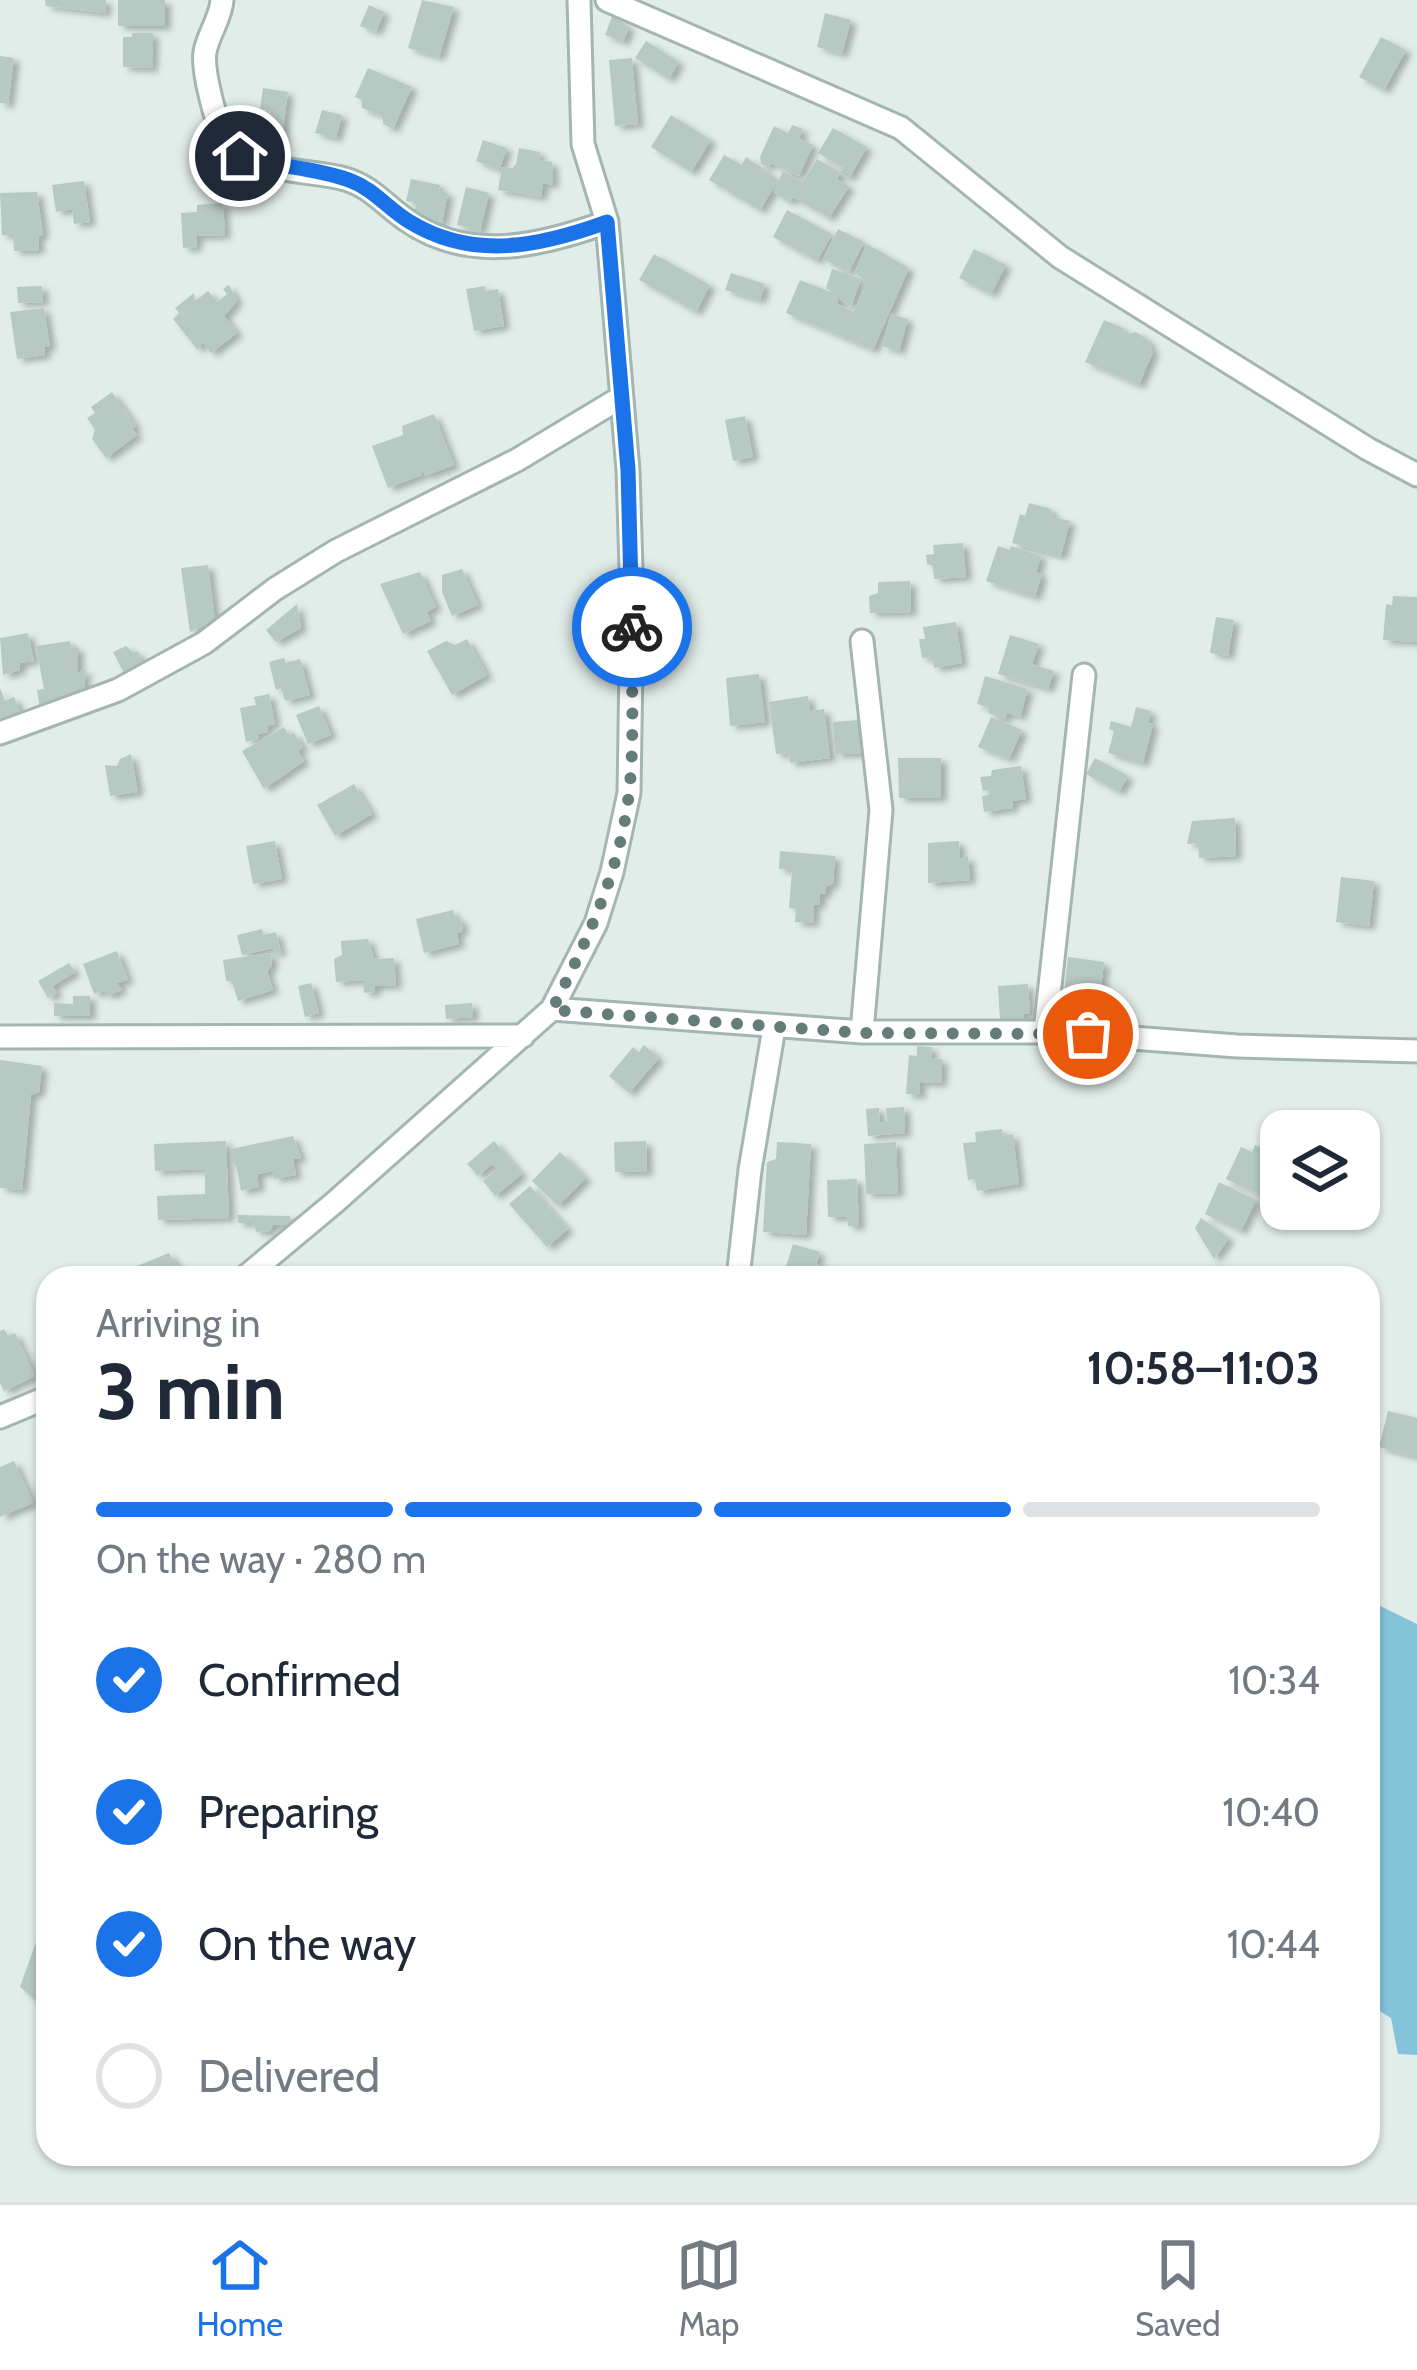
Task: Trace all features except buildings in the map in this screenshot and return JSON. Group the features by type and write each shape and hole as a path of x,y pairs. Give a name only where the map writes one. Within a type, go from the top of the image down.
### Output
{"street":[{"path":"222,0 204,54 224,137 240,156 351,180 406,220 439,237 471,245 534,245 607,222"},
{"path":"258,1266 552,1010 596,922 612,872 629,794 628,470 607,222 584,144 579,0"},
{"path":"607,0 642,7 901,128 1060,256 1417,475"},
{"path":"0,733 118,690 204,643 275,589 336,551 482,479 620,398"},
{"path":"862,640 881,810 862,1033"},
{"path":"1045,1032 1084,675"},
{"path":"552,1010 862,1033 1045,1032 1237,1046 1417,1051"},
{"path":"739,1266 774,1028"},
{"path":"0,1037 523,1036"},
{"path":"0,1417 36,1402"}],"water":[{"path":"1380,1606 1417,1624 1417,2055 1398,2054 1391,2018 1380,2011"}],"way so far":[{"path":"632,627 629,794 596,922 552,1010 862,1033 1088,1034"}],"route":[{"path":"240,156 351,180 406,220 439,237 471,245 514,248 554,241 607,222 628,470 632,627"}]}
